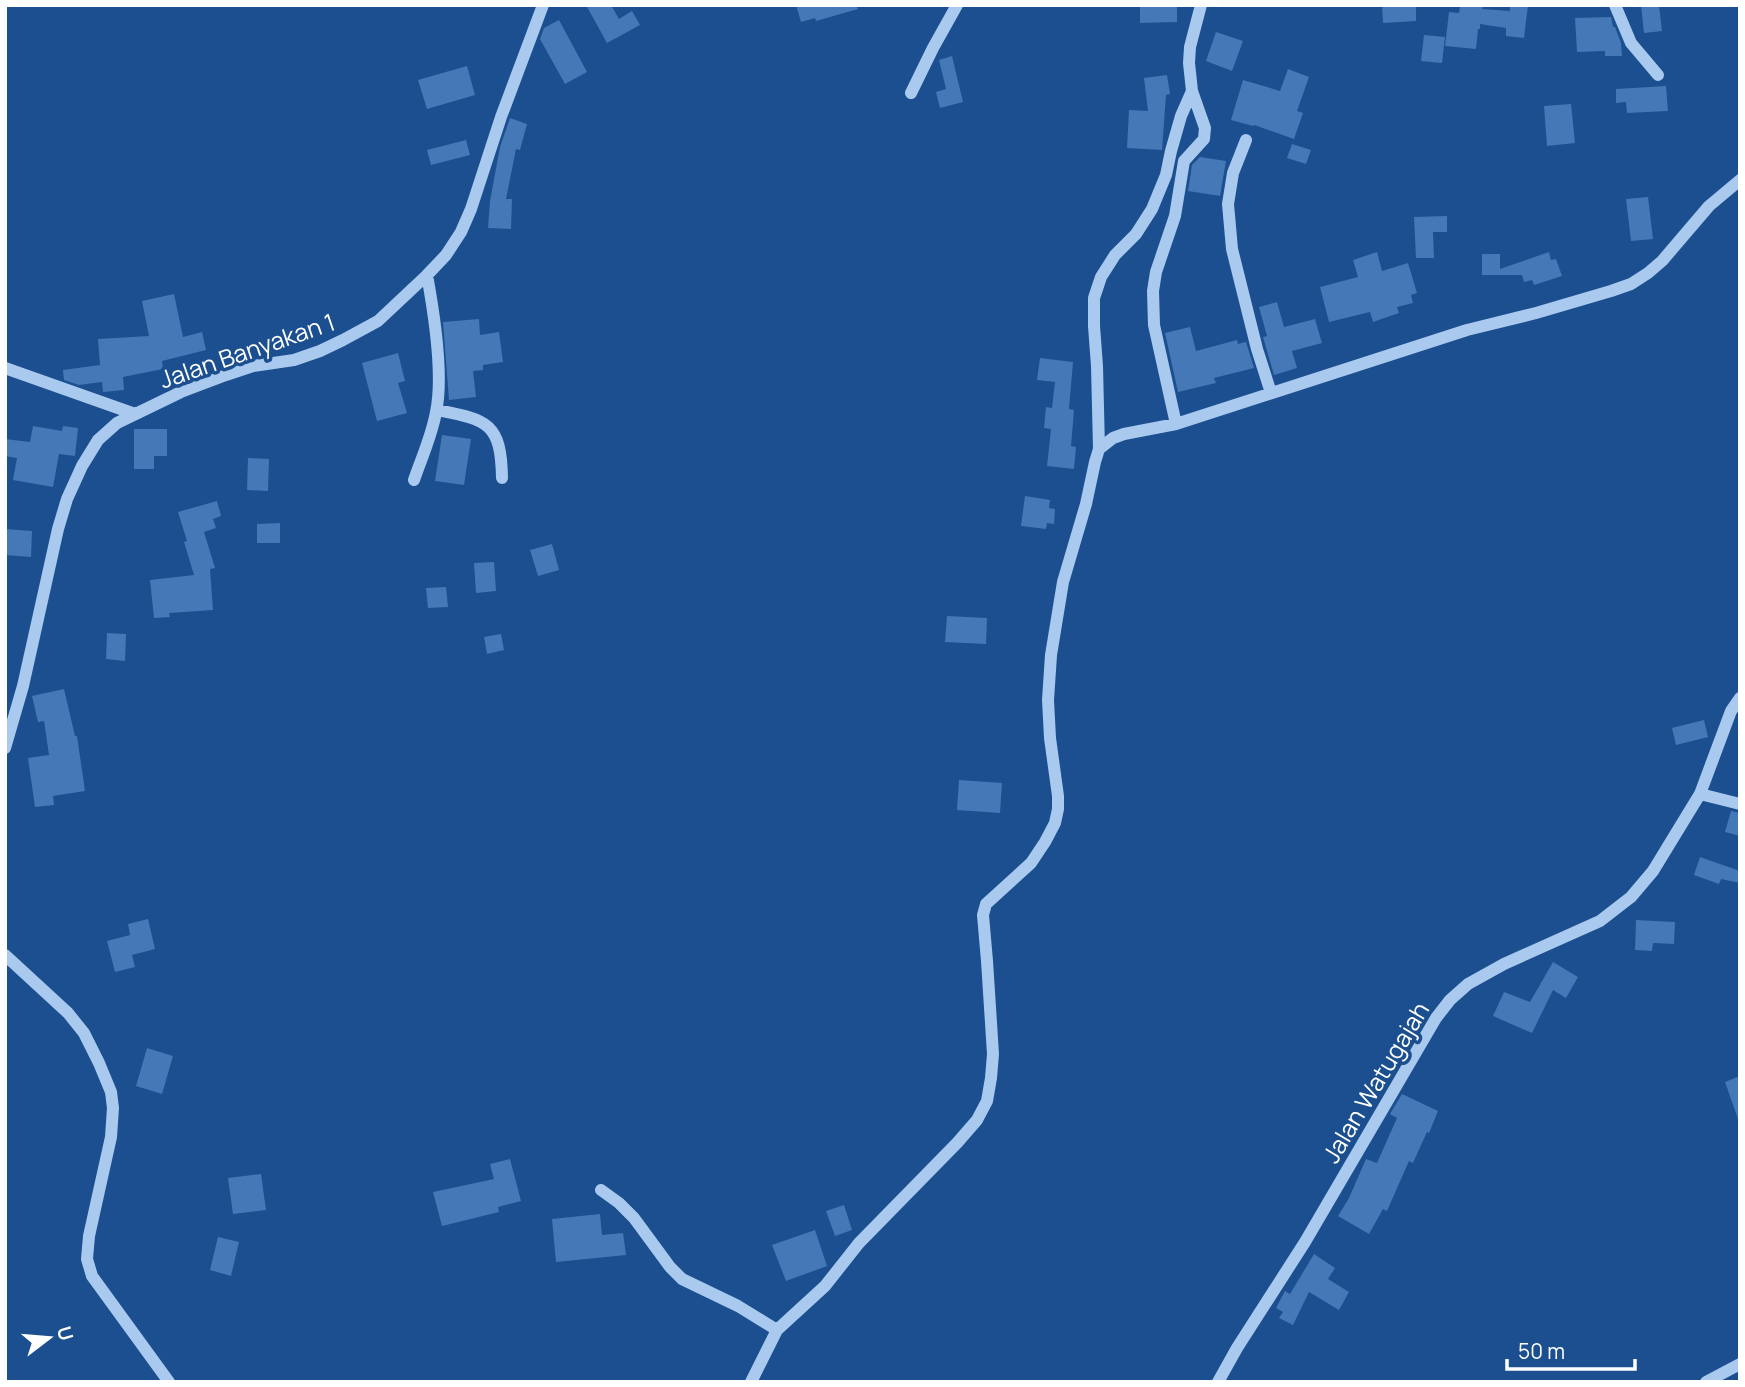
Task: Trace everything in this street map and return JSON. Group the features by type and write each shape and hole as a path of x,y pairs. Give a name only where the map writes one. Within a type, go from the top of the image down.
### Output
{"street":[{"name":"Jalan Banyakan 1","path":"5,748 23,686 66,499 98,440 117,423 181,392 253,366 293,360 331,345 378,321 427,275 446,256 471,209 542,5"},
{"path":"911,93 957,5"},
{"path":"1176,424 1154,325 1153,290 1156,272 1175,216 1184,160 1204,139 1205,128 1192,91 1190,76 1190,47 1201,5"},
{"path":"1615,5 1631,43 1658,75"},
{"path":"751,1382 777,1330 825,1286 859,1243 957,1143 977,1120 987,1101 993,1054 983,915 986,904 1031,863 1055,823 1058,809 1048,700 1051,655 1063,582 1099,449 1094,298 1101,276 1152,209 1166,175 1181,116 1192,91"},
{"path":"1246,140 1233,173 1228,204 1232,249 1271,393"},
{"path":"1099,449 1113,438 1124,434 1176,424 1467,330 1549,310 1631,284 1662,261 1709,206 1740,180"},
{"path":"414,480 437,410 439,379 427,275"},
{"path":"5,368 135,414"},
{"path":"437,410 483,422 495,436 501,455 502,478"},
{"name":"Jalan Watugajah","path":"1218,1382 1305,1242 1436,1018 1450,1000 1468,984 1504,964 1600,921 1631,897 1653,871 1700,794 1731,710 1740,698"},
{"path":"1700,794 1740,804"},
{"path":"5,955 68,1013 84,1033 111,1092 111,1137 89,1236 87,1259 92,1276 169,1382"},
{"path":"601,1190 634,1218 682,1279 738,1306 777,1330"},
{"path":"1706,1382 1740,1364"}],"building":[{"path":"586,5 611,5 619,19 632,11 640,25 607,43"},
{"path":"796,5 857,5 858,9 816,21 815,18 801,22"},
{"path":"1140,5 1177,5 1177,22 1140,23"},
{"path":"1382,5 1416,5 1416,21 1383,23"},
{"path":"1460,5 1483,5 1482,9 1510,11 1510,5 1528,5 1524,38 1506,36 1506,28 1480,24 1476,49 1445,46 1449,12 1459,13"},
{"path":"1641,5 1659,5 1662,31 1644,33"},
{"path":"1611,17 1621,43 1622,56 1605,56 1605,51 1577,52 1575,18"},
{"path":"559,20 587,72 565,84 540,39 544,28"},
{"path":"1216,32 1243,41 1232,71 1206,61"},
{"path":"1424,35 1445,37 1442,63 1421,61"},
{"path":"952,56 963,102 940,108 936,92 946,89 939,60"},
{"path":"467,66 475,95 427,109 418,80"},
{"path":"1288,69 1309,77 1297,111 1303,113 1294,139 1231,120 1243,80 1280,91"},
{"path":"1167,75 1170,94 1166,95 1162,150 1127,148 1129,110 1148,111 1144,78"},
{"path":"1666,86 1668,111 1627,113 1626,102 1616,103 1616,89"},
{"path":"1571,104 1575,143 1547,146 1544,106"},
{"path":"510,118 527,124 520,150 516,149 506,199 512,199 511,229 488,228 500,147"},
{"path":"466,140 470,155 431,165 427,150"},
{"path":"1292,144 1311,150 1306,164 1287,158"},
{"path":"1200,157 1226,161 1220,196 1188,191 1192,165"},
{"path":"1648,197 1653,239 1631,241 1626,199"},
{"path":"1447,216 1447,232 1433,232 1434,258 1416,258 1414,217"},
{"path":"1377,252 1382,271 1408,263 1417,293 1411,295 1413,303 1397,307 1399,313 1373,322 1370,312 1329,322 1320,287 1358,277 1353,260"},
{"path":"1549,252 1551,260 1556,259 1562,276 1534,285 1532,280 1524,282 1522,275 1482,275 1482,254 1500,254 1500,269"},
{"path":"174,294 183,337 202,332 206,350 162,361 163,369 123,377 124,390 103,392 102,382 79,385 64,380 63,370 100,365 98,339 149,336 142,301"},
{"path":"1277,302 1284,327 1315,319 1322,343 1292,351 1297,368 1274,375 1263,337 1267,336 1259,307"},
{"path":"479,319 480,335 499,332 503,362 483,365 483,370 473,371 476,397 449,400 443,322"},
{"path":"1190,327 1196,351 1237,340 1238,344 1246,342 1254,368 1214,378 1216,383 1178,392 1165,333"},
{"path":"398,353 405,381 398,383 407,413 377,421 362,363"},
{"path":"1040,358 1073,362 1069,409 1074,410 1071,446 1076,447 1074,469 1047,466 1051,429 1044,428 1046,407 1052,408 1055,382 1037,380"},
{"path":"33,426 62,431 63,426 78,428 75,456 59,454 53,487 13,480 17,458 5,456 5,439 30,442"},
{"path":"134,429 167,429 167,456 154,456 154,469 134,469"},
{"path":"442,435 471,439 464,485 435,481"},
{"path":"248,458 269,459 268,491 247,490"},
{"path":"1025,496 1050,500 1049,508 1055,509 1054,524 1047,523 1046,529 1021,526"},
{"path":"217,501 221,516 213,519 216,528 204,532 215,568 210,569 213,610 169,613 170,617 154,618 150,580 194,575 178,512"},
{"path":"280,523 280,543 257,543 257,524"},
{"path":"5,529 32,531 31,557 5,555"},
{"path":"552,544 559,570 538,576 530,550"},
{"path":"494,562 496,591 476,593 474,563"},
{"path":"446,587 448,607 428,608 426,588"},
{"path":"947,616 987,618 986,644 945,642"},
{"path":"107,633 126,634 125,661 106,659"},
{"path":"501,634 504,650 487,654 484,637"},
{"path":"64,689 77,736 85,791 53,796 54,805 35,807 28,758 49,755 44,721 38,722 32,696"},
{"path":"1704,720 1708,737 1676,745 1672,728"},
{"path":"959,780 1002,783 1000,813 957,810"},
{"path":"1731,811 1740,813 1740,836 1725,832"},
{"path":"1700,857 1740,871 1740,883 1721,879 1719,884 1694,875"},
{"path":"148,919 155,949 132,955 135,967 115,972 107,941 130,935 128,924"},
{"path":"1636,920 1675,922 1674,944 1653,943 1652,951 1635,950"},
{"path":"1553,962 1578,977 1566,998 1553,990 1532,1033 1493,1016 1504,992 1530,1002"},
{"path":"147,1048 173,1056 162,1094 136,1086"},
{"path":"1740,1076 1740,1118 1738,1119 1725,1082"},
{"path":"1402,1094 1438,1111 1413,1163 1409,1161 1387,1211 1383,1209 1369,1234 1338,1216 1366,1159 1377,1163 1397,1118 1390,1114"},
{"path":"510,1159 521,1201 498,1207 499,1212 442,1226 433,1192 494,1179 490,1164"},
{"path":"261,1174 266,1210 233,1214 228,1178"},
{"path":"844,1205 852,1230 835,1236 826,1211"},
{"path":"600,1214 602,1235 623,1233 626,1255 556,1262 552,1219"},
{"path":"815,1230 827,1266 786,1281 772,1245"},
{"path":"218,1237 239,1242 231,1276 210,1270"},
{"path":"1314,1254 1335,1268 1328,1279 1349,1292 1339,1310 1309,1292 1293,1325 1279,1318 1283,1312 1276,1308 1285,1291 1290,1294"}]}
